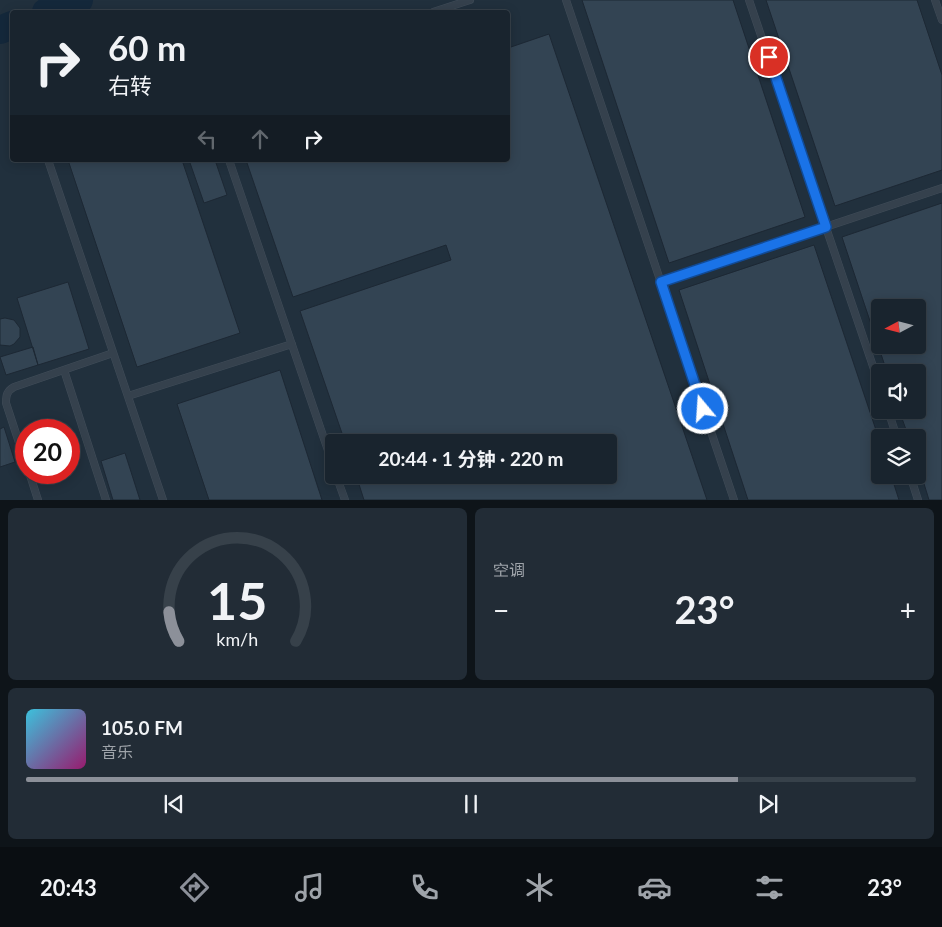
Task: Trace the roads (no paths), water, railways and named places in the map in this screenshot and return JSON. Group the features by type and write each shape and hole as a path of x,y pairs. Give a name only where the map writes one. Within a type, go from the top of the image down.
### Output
{"lane":[{"path":"438,10 470,0"},
{"path":"566,0 734,500"},
{"path":"750,0 872,364"},
{"path":"935,0 942,20"},
{"path":"49,162 163,500"},
{"path":"230,162 325,441"},
{"path":"661,282 942,188"},
{"path":"128,396 292,344"},
{"path":"15,430 6,403 8,390 114,353"},
{"path":"64,370 106,500"},
{"path":"33,484 38,500"},
{"path":"339,484 345,500"},
{"path":"913,484 918,500"}],"waterway":[{"path":"52,10 79,0"},
{"path":"0,30 10,26"}]}
